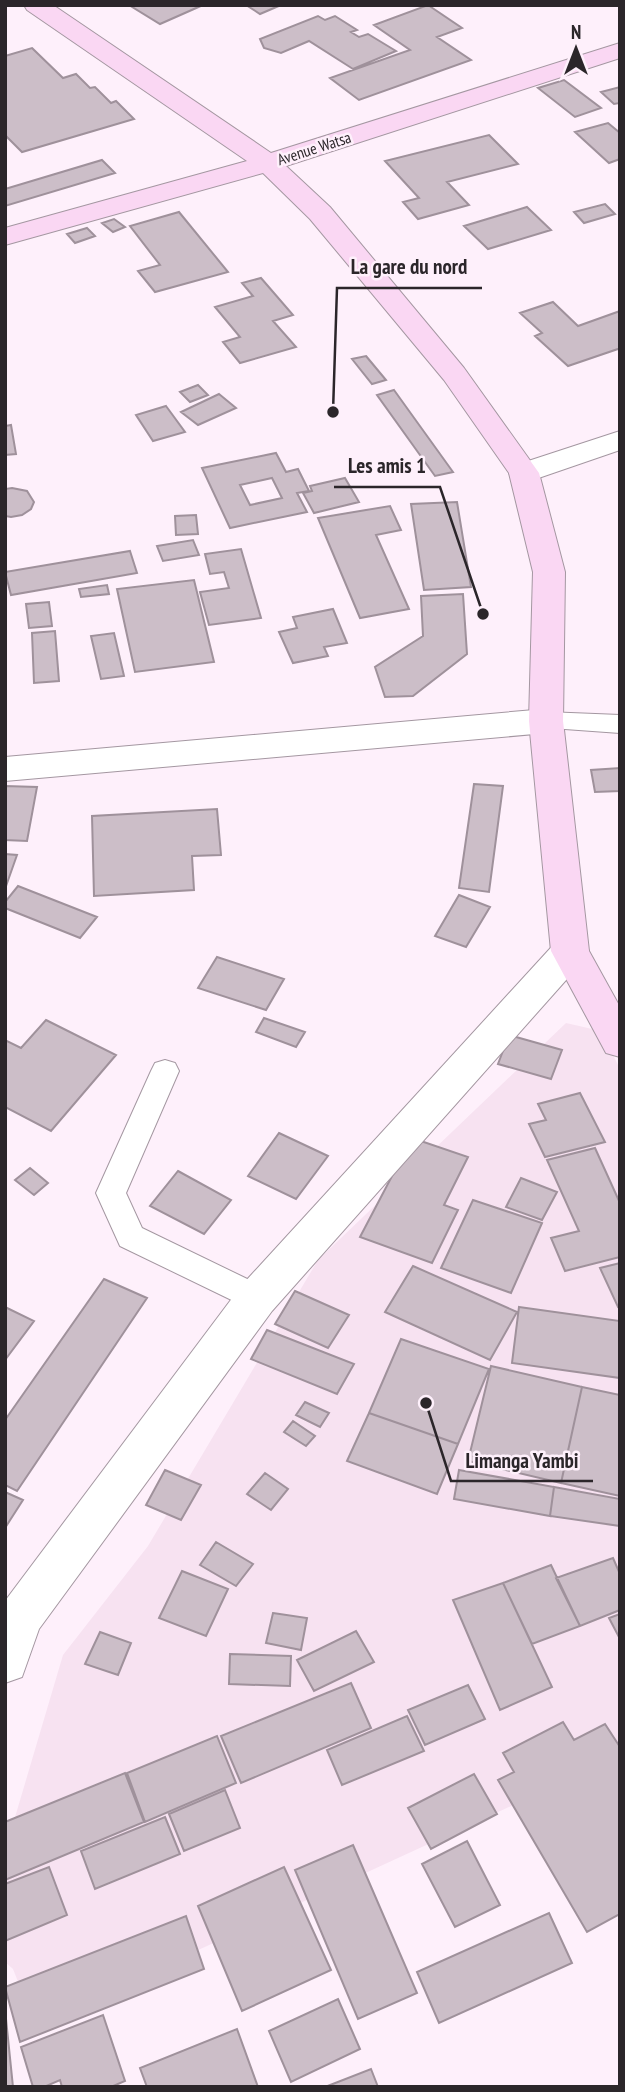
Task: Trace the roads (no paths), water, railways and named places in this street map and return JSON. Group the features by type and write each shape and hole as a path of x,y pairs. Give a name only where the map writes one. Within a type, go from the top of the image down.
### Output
{"street":[{"path":"36,5 268,163 320,213 454,373 524,473 550,572 546,721 570,951 620,1042"},
{"name":"Avenue Watsa","path":"5,237 268,163 620,50"},
{"path":"524,473 620,440"},
{"path":"5,769 546,721"},
{"path":"5,1661 20,1618 257,1298 570,951"}],"lane":[{"path":"546,721 620,724"},
{"path":"165,1071 111,1193 131,1237 257,1298"}],"place":[{"name":"La gare du nord","path":"333,412"},
{"name":"Les amis 1","path":"483,614"},
{"name":"Limanga Yambi","path":"426,1403"}]}
